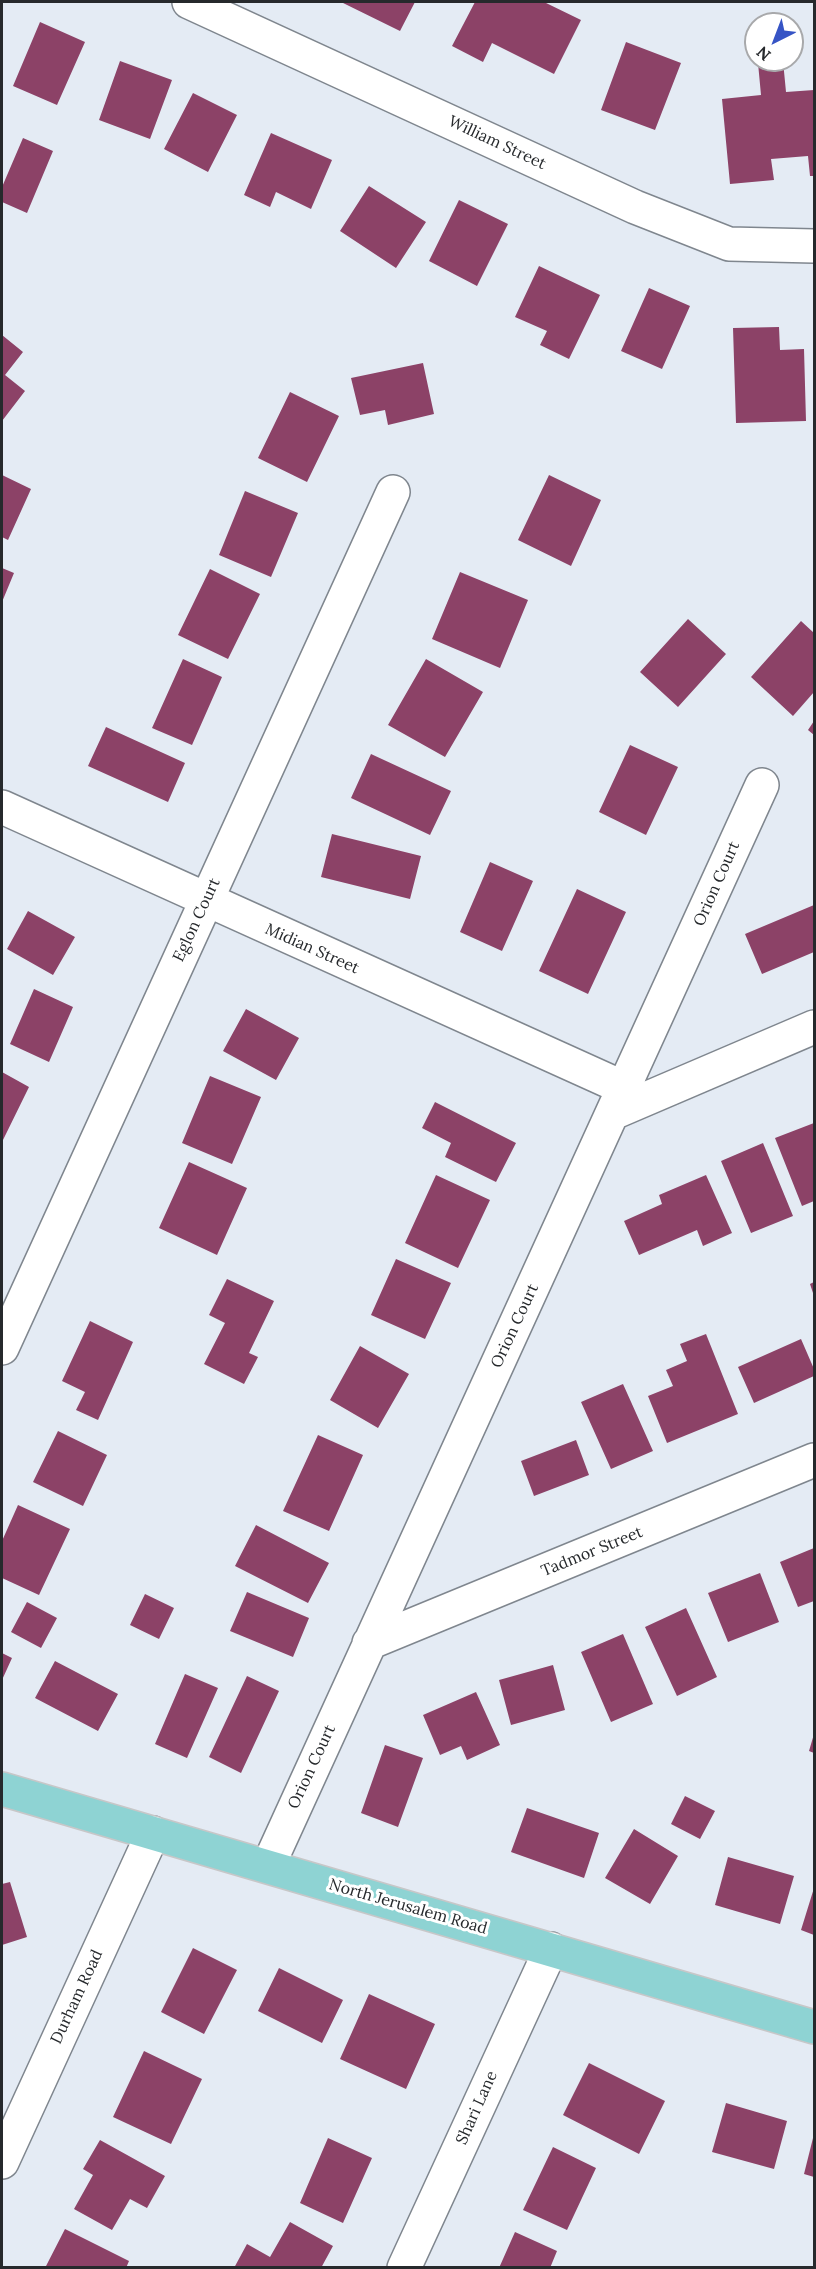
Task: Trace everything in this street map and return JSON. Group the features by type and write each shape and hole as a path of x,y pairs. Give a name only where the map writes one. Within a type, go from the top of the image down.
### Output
{"main road":[{"name":"North Jerusalem Road","path":"2,1789 814,2027"}],"street":[{"name":"William Street","path":"189,2 635,207 729,244 814,246"},
{"name":"Eglon Court","path":"2,1348 393,492"},
{"name":"Orion Court","path":"268,1866 762,785"},
{"name":"Midian Street","path":"2,807 206,901 619,1100"},
{"path":"619,1100 814,1028"},
{"name":"Tadmor Street","path":"369,1643 814,1460"},
{"name":"Durham Road","path":"2,2162 153,1833"},
{"name":"Shari Lane","path":"404,2268 551,1949"}],"building":[{"path":"341,2 415,2 400,31"},
{"path":"475,2 544,2 581,20 554,74 492,43 483,62 452,46"},
{"path":"40,22 85,42 57,105 13,86"},
{"path":"626,42 681,63 655,130 601,110"},
{"path":"120,61 172,80 150,139 99,120"},
{"path":"759,72 784,72 786,92 814,90 814,176 810,176 808,156 771,159 774,180 730,184 722,99 761,95"},
{"path":"193,93 237,115 208,172 164,149"},
{"path":"271,133 332,160 311,209 276,192 270,207 244,195"},
{"path":"23,138 53,151 27,213 2,202 2,187"},
{"path":"369,186 426,222 396,268 340,231"},
{"path":"459,200 508,224 477,286 429,261"},
{"path":"539,266 600,295 569,359 540,345 547,331 515,317"},
{"path":"649,288 690,306 662,369 621,351"},
{"path":"779,327 780,350 804,349 806,421 736,423 733,328"},
{"path":"2,335 23,352 5,375 25,391 2,421"},
{"path":"423,363 434,414 388,425 385,410 360,415 351,378"},
{"path":"290,392 339,416 307,482 258,458"},
{"path":"2,475 31,489 8,540 2,537"},
{"path":"549,475 601,500 571,566 518,540"},
{"path":"245,491 298,513 271,577 219,555"},
{"path":"2,568 14,573 2,602"},
{"path":"210,569 260,594 228,659 178,635"},
{"path":"460,572 528,600 500,668 432,639"},
{"path":"688,619 726,654 678,707 640,672"},
{"path":"801,621 814,633 814,692 793,716 751,677"},
{"path":"183,659 222,677 192,745 152,728"},
{"path":"426,659 483,692 445,757 388,725"},
{"path":"814,721 814,735 808,730"},
{"path":"106,727 185,763 168,802 88,766"},
{"path":"630,745 678,767 646,835 599,812"},
{"path":"371,754 451,791 430,835 351,798"},
{"path":"332,834 421,856 410,899 321,877"},
{"path":"490,862 533,881 502,951 460,932"},
{"path":"577,889 626,912 588,994 539,971"},
{"path":"814,905 814,952 762,974 745,934"},
{"path":"28,911 75,937 53,975 7,949"},
{"path":"34,989 73,1007 49,1062 10,1044"},
{"path":"246,1009 299,1038 276,1080 223,1051"},
{"path":"2,1072 29,1087 2,1142"},
{"path":"210,1076 261,1097 232,1164 182,1143"},
{"path":"435,1102 516,1143 496,1182 445,1157 451,1143 422,1128"},
{"path":"814,1123 814,1201 802,1206 775,1138"},
{"path":"763,1143 793,1216 751,1233 721,1161"},
{"path":"189,1162 247,1188 217,1255 159,1228"},
{"path":"436,1175 490,1200 458,1268 405,1243"},
{"path":"706,1175 732,1233 703,1246 697,1230 639,1255 624,1221 662,1204 659,1195"},
{"path":"396,1259 451,1283 425,1339 371,1315"},
{"path":"227,1279 274,1301 249,1353 258,1357 244,1384 204,1364 225,1323 209,1315"},
{"path":"814,1282 814,1296 810,1284"},
{"path":"90,1321 133,1342 98,1420 76,1410 85,1392 62,1381"},
{"path":"706,1334 738,1414 667,1443 648,1396 673,1386 666,1370 687,1361 680,1344"},
{"path":"801,1339 814,1369 814,1376 754,1403 738,1367"},
{"path":"360,1346 409,1374 378,1428 330,1400"},
{"path":"623,1384 653,1451 611,1469 581,1402"},
{"path":"58,1431 107,1455 83,1506 33,1482"},
{"path":"318,1435 363,1455 329,1531 283,1511"},
{"path":"576,1440 589,1475 534,1496 521,1461"},
{"path":"18,1505 70,1529 39,1595 2,1578 2,1541"},
{"path":"256,1525 329,1563 308,1603 235,1566"},
{"path":"814,1548 814,1601 798,1607 780,1562"},
{"path":"760,1573 779,1622 728,1642 708,1593"},
{"path":"247,1592 309,1618 293,1657 230,1631"},
{"path":"145,1594 174,1608 159,1639 130,1625"},
{"path":"27,1602 57,1618 41,1648 11,1632"},
{"path":"686,1608 717,1677 677,1696 645,1627"},
{"path":"623,1634 653,1704 611,1722 581,1652"},
{"path":"2,1653 12,1658 2,1680"},
{"path":"55,1661 118,1694 98,1731 35,1698"},
{"path":"553,1665 565,1710 511,1725 499,1680"},
{"path":"185,1674 218,1688 187,1758 155,1744"},
{"path":"247,1676 279,1691 241,1773 209,1757"},
{"path":"476,1692 500,1745 467,1760 461,1746 440,1755 423,1715"},
{"path":"814,1734 814,1753 809,1751"},
{"path":"385,1745 423,1758 398,1827 361,1813"},
{"path":"685,1796 715,1811 700,1839 671,1824"},
{"path":"527,1808 599,1833 584,1878 511,1852"},
{"path":"634,1829 678,1856 650,1904 605,1878"},
{"path":"728,1857 794,1876 780,1924 715,1905"},
{"path":"10,1882 27,1937 2,1945 2,1884"},
{"path":"814,1888 814,1935 801,1930"},
{"path":"193,1948 237,1970 204,2034 161,2012"},
{"path":"279,1968 343,2000 322,2043 258,2011"},
{"path":"369,1994 435,2024 406,2089 340,2059"},
{"path":"144,2051 202,2079 171,2144 113,2117"},
{"path":"589,2063 665,2101 639,2154 563,2115"},
{"path":"726,2103 787,2121 774,2169 712,2152"},
{"path":"814,2134 814,2177 804,2174"},
{"path":"328,2138 372,2158 343,2223 300,2203"},
{"path":"100,2140 165,2176 147,2208 130,2199 112,2230 74,2209 93,2175 83,2169"},
{"path":"553,2147 596,2168 567,2230 523,2210"},
{"path":"290,2222 333,2246 321,2268 234,2268 247,2244 270,2257"},
{"path":"65,2229 129,2261 126,2268 45,2268"},
{"path":"515,2232 557,2251 550,2268 499,2268"}]}
